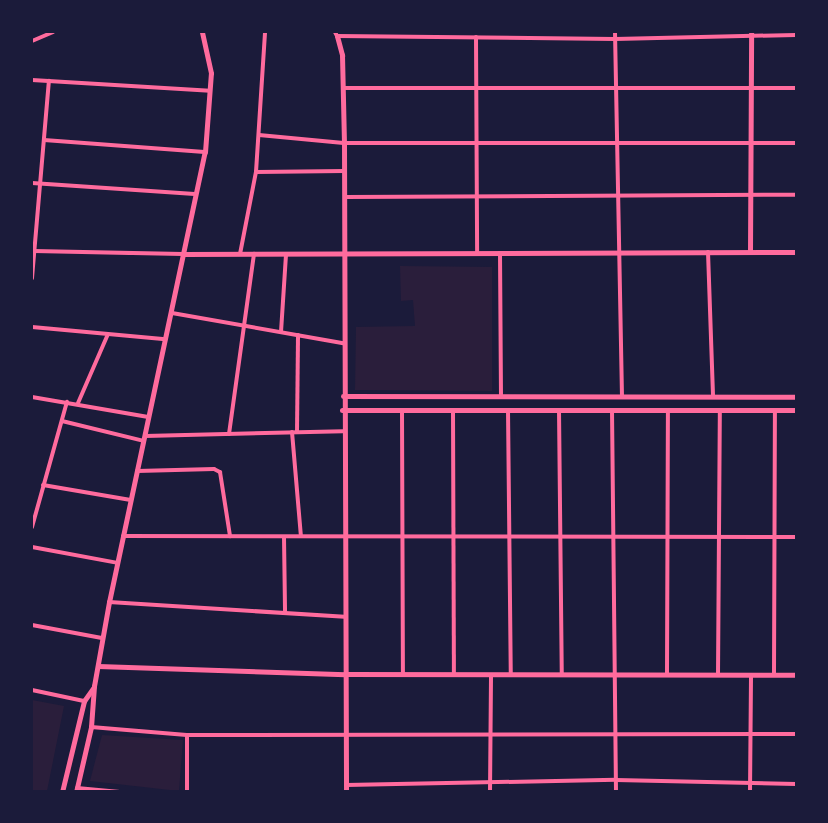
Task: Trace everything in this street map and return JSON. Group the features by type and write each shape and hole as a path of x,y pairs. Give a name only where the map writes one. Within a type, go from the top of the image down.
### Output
{"street":[{"path":"32,41 53,32"},
{"path":"120,792 77,790 91,727 94,686 109,602 205,152 211,91 201,32"},
{"path":"239,254 256,172 265,32"},
{"path":"615,32 617,253 622,397"},
{"path":"750,252 751,33"},
{"path":"796,35 751,33 615,39 336,34 343,88 345,197 342,410 346,536 346,788 616,780 796,784"},
{"path":"476,37 477,253"},
{"path":"32,80 211,91"},
{"path":"32,278 38,183 49,81"},
{"path":"343,88 615,90 796,88"},
{"path":"259,135 344,143 796,143"},
{"path":"44,140 205,152"},
{"path":"256,172 344,171"},
{"path":"32,183 195,195"},
{"path":"345,197 796,195"},
{"path":"34,251 184,254 796,252"},
{"path":"708,252 713,397"},
{"path":"500,253 501,397"},
{"path":"229,434 254,254"},
{"path":"281,332 286,254"},
{"path":"172,313 343,343"},
{"path":"32,327 166,339"},
{"path":"78,403 108,334"},
{"path":"298,334 295,432 301,536"},
{"path":"343,396 796,397"},
{"path":"32,397 78,403 149,417"},
{"path":"32,527 67,402"},
{"path":"342,410 796,410"},
{"path":"402,410 403,674"},
{"path":"453,410 454,675"},
{"path":"508,410 511,675"},
{"path":"559,410 563,537 562,675"},
{"path":"612,410 616,792"},
{"path":"667,675 668,410"},
{"path":"718,675 720,410"},
{"path":"774,675 775,410"},
{"path":"62,421 144,438 343,431"},
{"path":"137,471 214,469 220,472 230,536"},
{"path":"43,485 131,500"},
{"path":"123,536 796,537"},
{"path":"284,537 285,613"},
{"path":"32,547 118,563"},
{"path":"109,602 345,617"},
{"path":"32,625 102,638"},
{"path":"98,666 345,674 796,675"},
{"path":"490,792 491,675"},
{"path":"750,792 751,675"},
{"path":"62,792 84,701 94,686"},
{"path":"32,690 84,701"},
{"path":"91,727 187,735 796,734"},
{"path":"187,735 187,792"}],"shaded area":[{"path":"400,266 492,267 492,391 355,390 356,327 415,326 413,300 401,301"},
{"path":"32,700 64,706 47,791 32,791"},
{"path":"102,735 183,740 179,791 90,781"}]}
